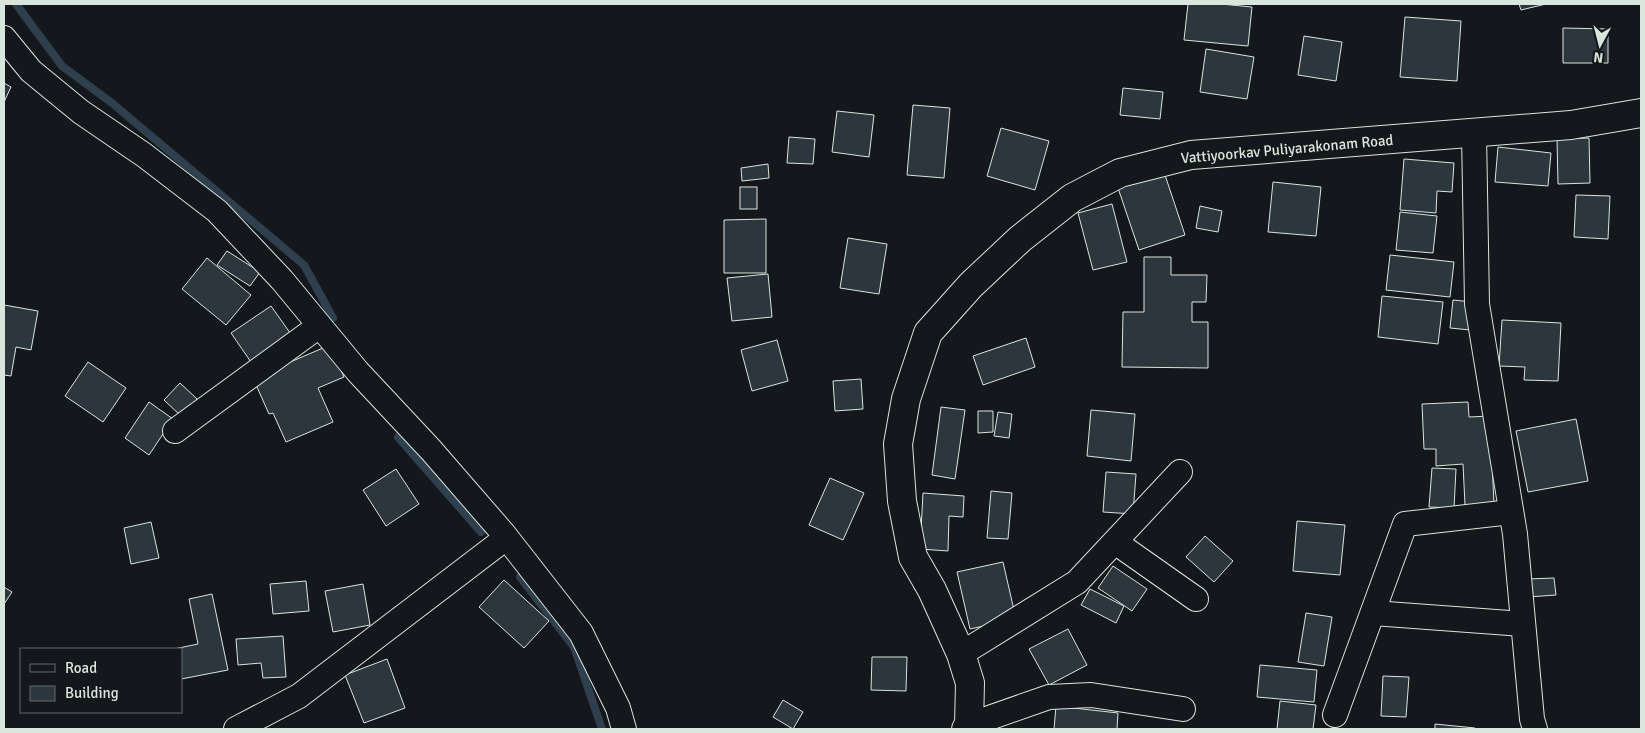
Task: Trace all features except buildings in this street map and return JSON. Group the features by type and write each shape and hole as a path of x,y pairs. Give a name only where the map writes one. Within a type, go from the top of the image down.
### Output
{"main road":[{"name":"Vattiyoorkav Puliyarakonam Road","path":"967,727 970,683 961,654 932,590 913,556 902,501 898,444 906,399 928,334 971,285 1020,239 1072,198 1120,173 1191,155 1571,125 1641,113"}],"street":[{"path":"4,38 31,71 81,112 144,155 217,211 282,280 358,372 431,450 506,538 581,633 618,708 624,729"},
{"path":"1474,133 1477,304 1511,512 1524,624 1532,719 1535,729"},
{"path":"175,431 319,326"},
{"path":"961,654 1077,582 1180,472"},
{"path":"1335,715 1405,524 1511,512"},
{"path":"236,729 299,696 506,538"},
{"path":"1115,542 1196,599"},
{"path":"1372,613 1524,624"},
{"path":"967,727 1049,697 1091,695 1183,710"}],"waterway":[{"path":"16,4 62,66 112,103 304,265 333,318"},
{"path":"398,437 481,532"},
{"path":"520,577 574,647 602,729"}]}
